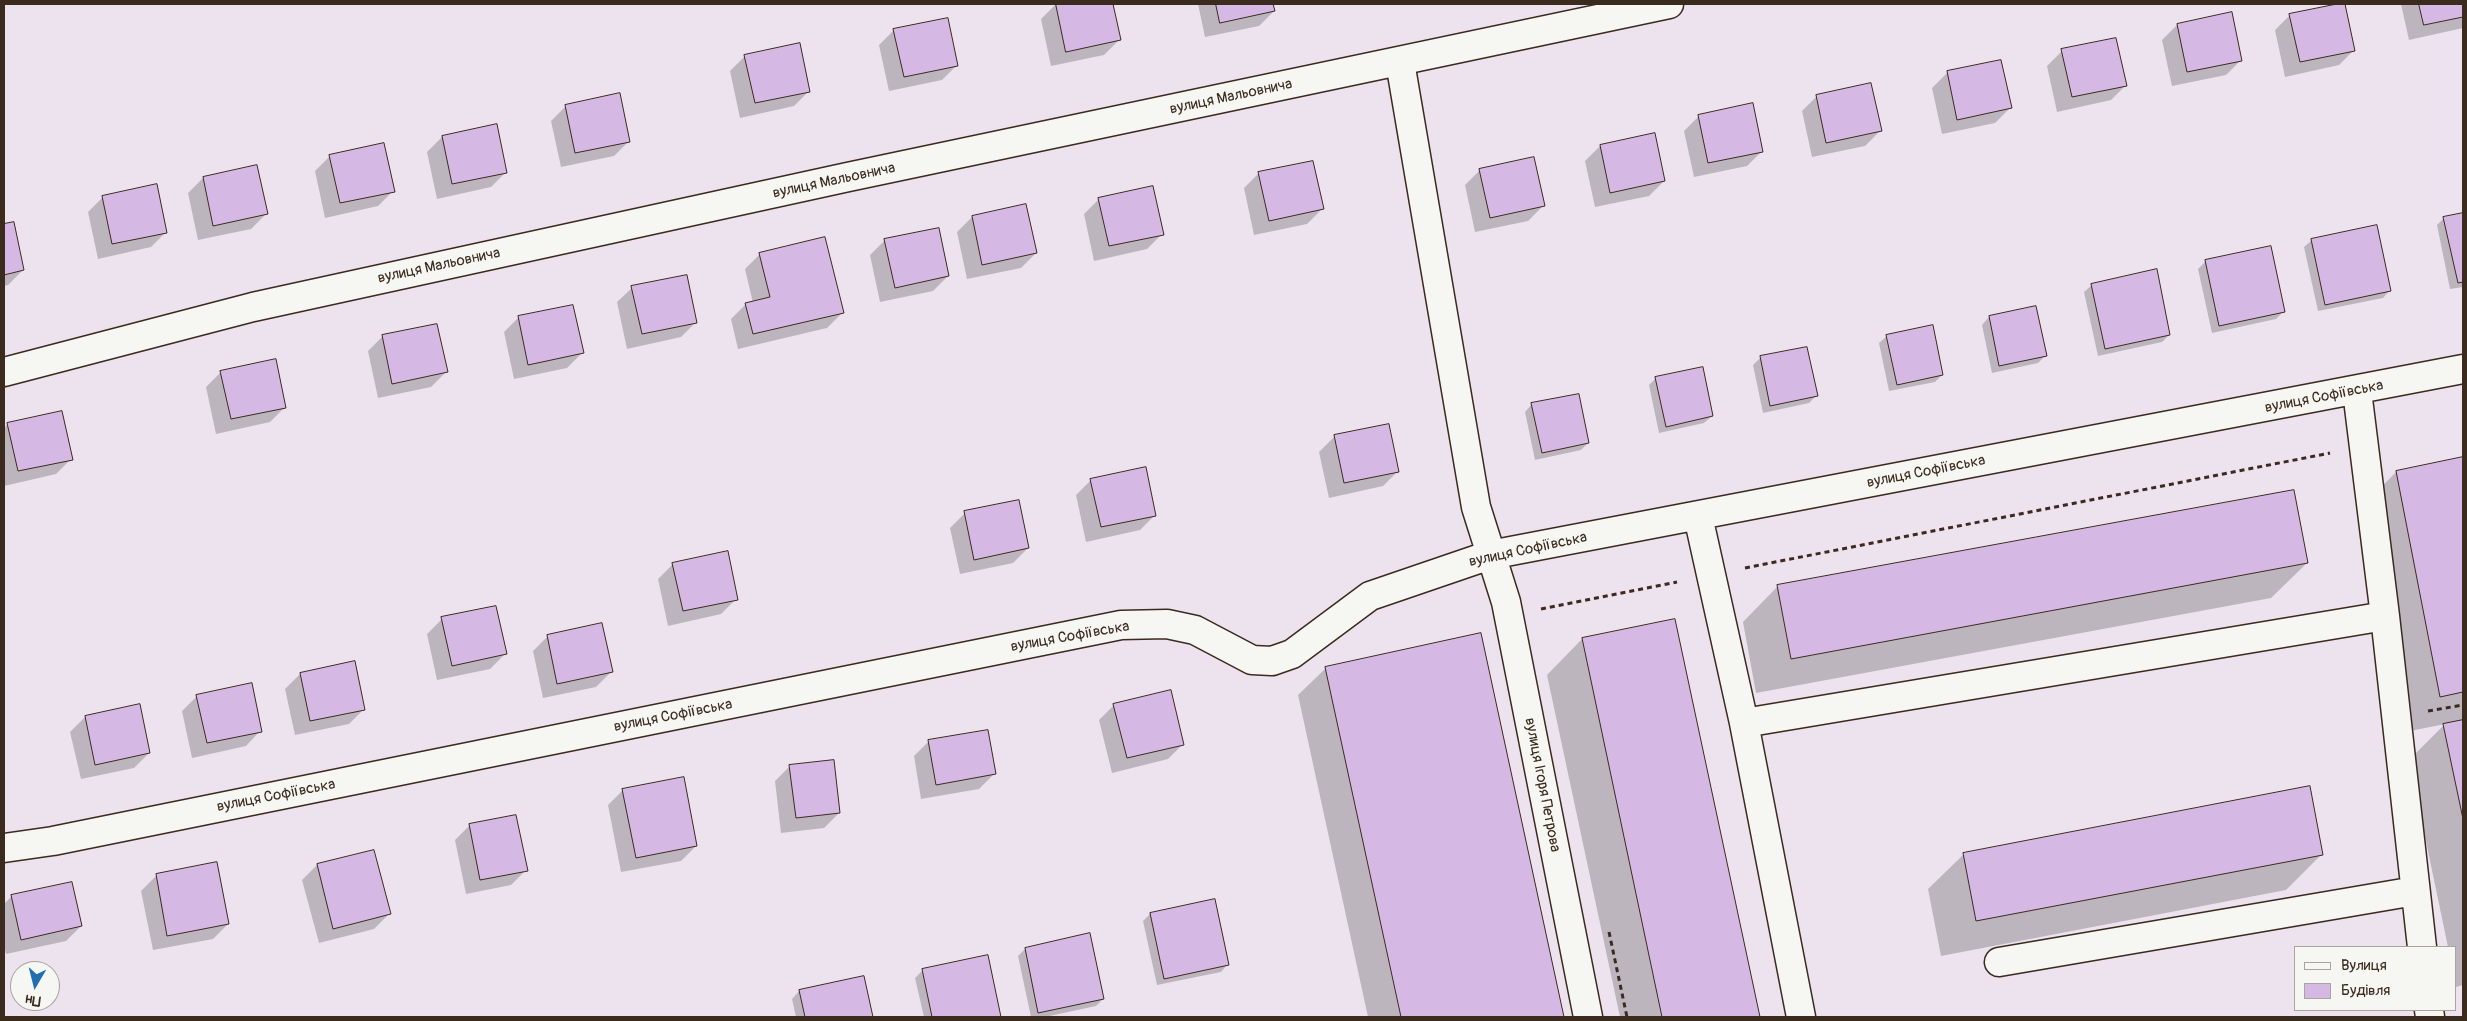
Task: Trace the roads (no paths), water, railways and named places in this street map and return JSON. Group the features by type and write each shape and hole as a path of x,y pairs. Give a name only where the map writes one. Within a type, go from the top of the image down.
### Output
{"street":[{"name":"вулиця Мальовнича","path":"4,372 253,307 848,177 1669,4"},
{"name":"вулиця Ігоря Петрова","path":"1400,62 1476,506 1506,602 1588,1017"},
{"name":"вулиця Софіївська","path":"4,848 62,839 1121,625 1166,624 1195,630 1252,660 1272,661 1292,654 1370,596 1490,555 2357,391 2463,369"},
{"path":"2357,391 2385,616 2422,946"},
{"path":"1698,516 1744,723 1801,1017"},
{"path":"1744,723 2385,616"},
{"path":"1999,962 2415,891"}]}
